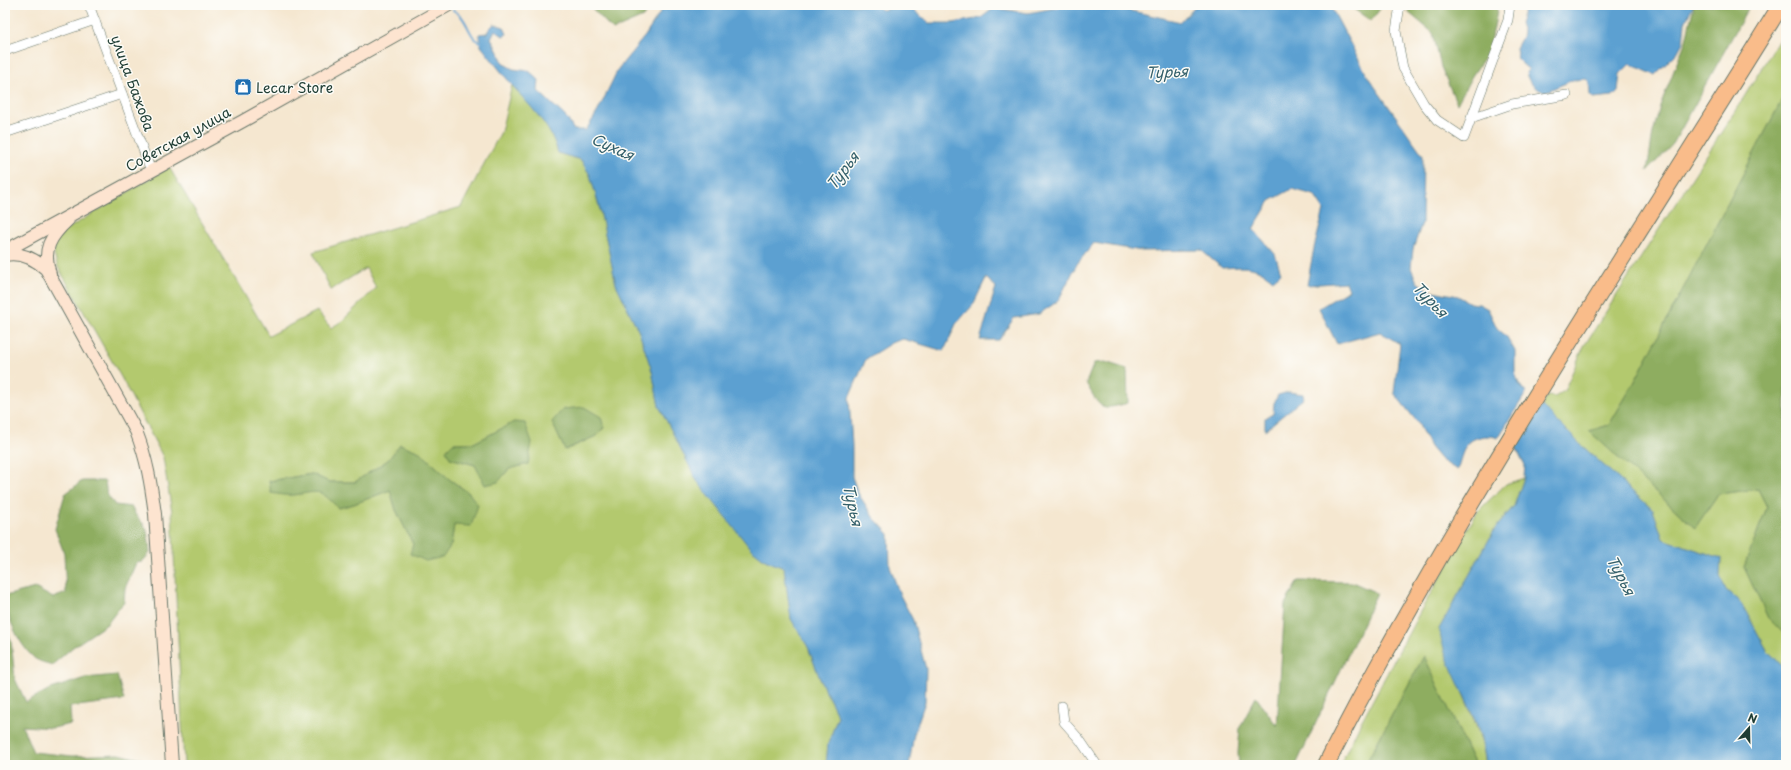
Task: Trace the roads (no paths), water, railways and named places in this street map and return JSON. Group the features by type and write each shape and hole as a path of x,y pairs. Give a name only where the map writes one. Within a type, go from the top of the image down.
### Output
{"highway":[{"path":"1326,765 1350,715 1502,450 1781,5"}],"main road":[{"name":"Советская улица","path":"5,251 449,5"},
{"path":"51,279 46,257 51,238 80,210"},
{"path":"5,255 14,253 25,256 37,262 46,269 136,431 145,454 151,478 155,514 172,765"}],"street":[{"name":"улица Бажова","path":"89,5 151,171"},
{"path":"1400,5 1396,31 1403,68 1424,104 1437,120 1464,138 1508,20 1510,5"},
{"path":"5,51 95,20"},
{"path":"5,133 122,94"},
{"path":"1471,118 1512,104 1568,95"},
{"path":"1062,706 1064,722 1080,740 1098,765"}],"water":[{"name":"Турья","path":"665,5 876,5 882,10 908,5 929,23 953,23 981,18 994,8 1028,13 1071,5 1109,6 1181,22 1197,5 1330,5 1368,77 1423,155 1422,223 1413,249 1411,268 1417,282 1428,290 1458,296 1470,303 1479,304 1488,309 1497,328 1507,337 1515,351 1515,373 1519,384 1526,393 1498,438 1486,436 1472,440 1463,451 1457,470 1441,460 1430,447 1418,423 1394,393 1400,344 1380,332 1337,344 1319,308 1349,290 1346,282 1307,285 1314,248 1324,210 1314,195 1292,189 1270,201 1253,229 1275,254 1281,273 1273,280 1255,269 1243,267 1222,268 1201,250 1142,251 1094,243 1077,264 1058,301 1039,314 1014,318 999,340 980,340 996,287 986,278 973,305 956,324 944,351 903,339 891,343 866,359 849,398 852,445 852,477 858,493 873,517 889,534 890,567 900,595 913,620 926,669 925,702 914,734 909,765 826,765 828,744 838,716 822,684 808,647 791,619 784,568 765,560 750,548 697,481 659,406 652,371 639,332 616,284 599,206 590,175 581,160 558,153 551,134 545,125 481,46 479,34 487,33 494,24 504,27 507,34 503,36 495,30 491,38 504,64 513,69 529,71 539,80 538,91 566,117 574,130 586,130 598,111 618,69 645,36"},
{"path":"1526,5 1693,5 1685,23 1683,42 1677,53 1655,75 1630,64 1620,74 1618,91 1613,96 1593,98 1590,95 1589,82 1586,79 1573,80 1545,92 1535,87 1530,82 1526,72 1529,70 1518,60 1516,48 1522,37 1523,32 1520,23"},
{"path":"1289,392 1303,394 1304,398 1265,430 1265,418 1273,414 1274,403 1278,395"},
{"name":"Турья","path":"1542,406 1580,444 1653,510 1663,539 1721,558 1720,576 1726,590 1741,603 1767,650 1786,670 1786,765 1486,765 1478,727 1449,662 1441,640 1439,629 1495,529 1514,506 1524,478 1525,465 1515,446"}],"waterway":[{"name":"Сухая","path":"453,10 461,16 472,35 482,43"}],"place":[{"name":"Lecar Store","path":"243,87"}]}
